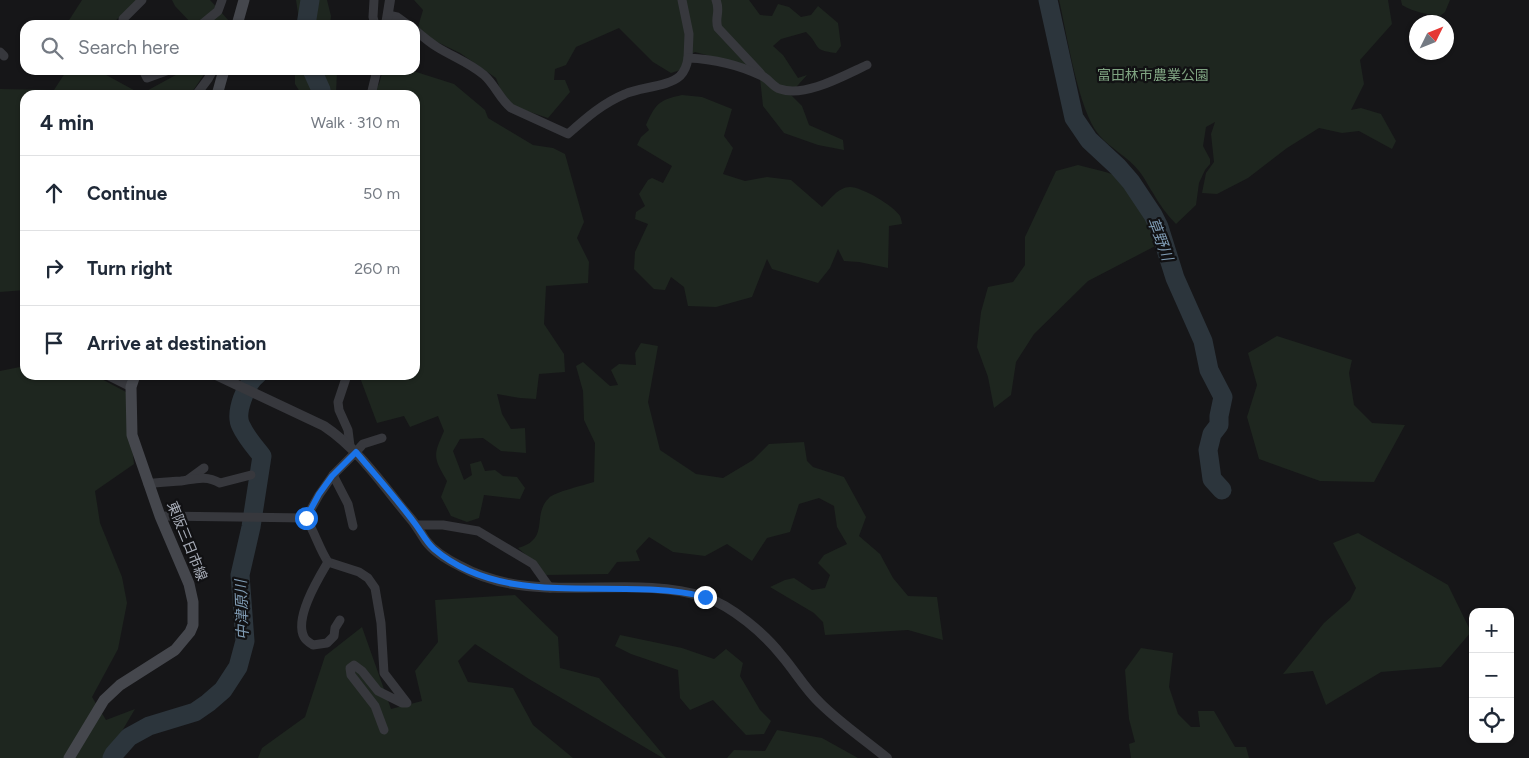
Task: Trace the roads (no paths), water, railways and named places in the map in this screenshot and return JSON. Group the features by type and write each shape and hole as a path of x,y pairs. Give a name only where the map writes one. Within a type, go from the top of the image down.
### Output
{"main road":[{"path":"238,20 244,0"},
{"path":"218,90 223,75"},
{"name":"東阪三日市線","path":"69,758 104,700 120,686 175,650 190,632 194,612 191,593 148,484 132,435 131,387 133,380"}],"street":[{"path":"123,20 142,0"},
{"path":"208,20 218,12 222,0"},
{"path":"374,0 374,20"},
{"path":"390,0 387,20 397,17 401,20"},
{"path":"420,34 438,48 466,62 486,77 496,88 505,103 512,108 568,134 596,109 626,93 673,80 680,76 686,67 688,58 689,34 682,0"},
{"path":"716,0 719,7 718,28 764,76 780,89 803,91 822,85 867,65"},
{"path":"688,58 721,61 764,76"},
{"path":"200,90 210,75"},
{"path":"372,90 376,75"},
{"path":"117,380 131,387"},
{"path":"227,380 324,426 338,436 353,449 416,525 434,550 460,566 478,574 518,585 550,588 675,591 705,597 718,602 757,630 782,655 821,704 887,758"},
{"path":"345,380 338,402 353,449"},
{"path":"306,518 319,494 353,449 382,438"},
{"path":"188,479 204,468"},
{"path":"148,484 207,478 220,483 250,475"},
{"path":"333,476 348,504 353,526"},
{"path":"160,516 306,518"},
{"path":"306,518 316,535 320,550 328,562 358,572 368,578 375,588 381,623 384,673 408,703 402,703 378,691 362,671 354,665 350,668 351,675 375,706 384,730"},
{"path":"416,525 443,525 478,531 533,564 550,588"},
{"path":"328,562 316,582 302,619 302,631 305,639 313,645 327,643 334,636 334,628 340,620"}],"waterway":[{"name":"中津原川","path":"307,20 310,0"},
{"name":"草野川","path":"1048,0 1074,118 1089,140 1131,182 1153,215 1159,227 1175,278 1203,341 1209,370 1223,397 1219,425 1212,434 1208,450 1212,479 1222,490"},
{"name":"中津原川","path":"314,75 321,90"},
{"name":"中津原川","path":"112,758 129,737 149,726 195,712 208,703 223,690 238,667 245,641 240,575 251,527 262,456 243,430 239,420 242,399 252,380"}],"park label":[{"name":"富田林市農業公園","path":"1153,75"}]}
